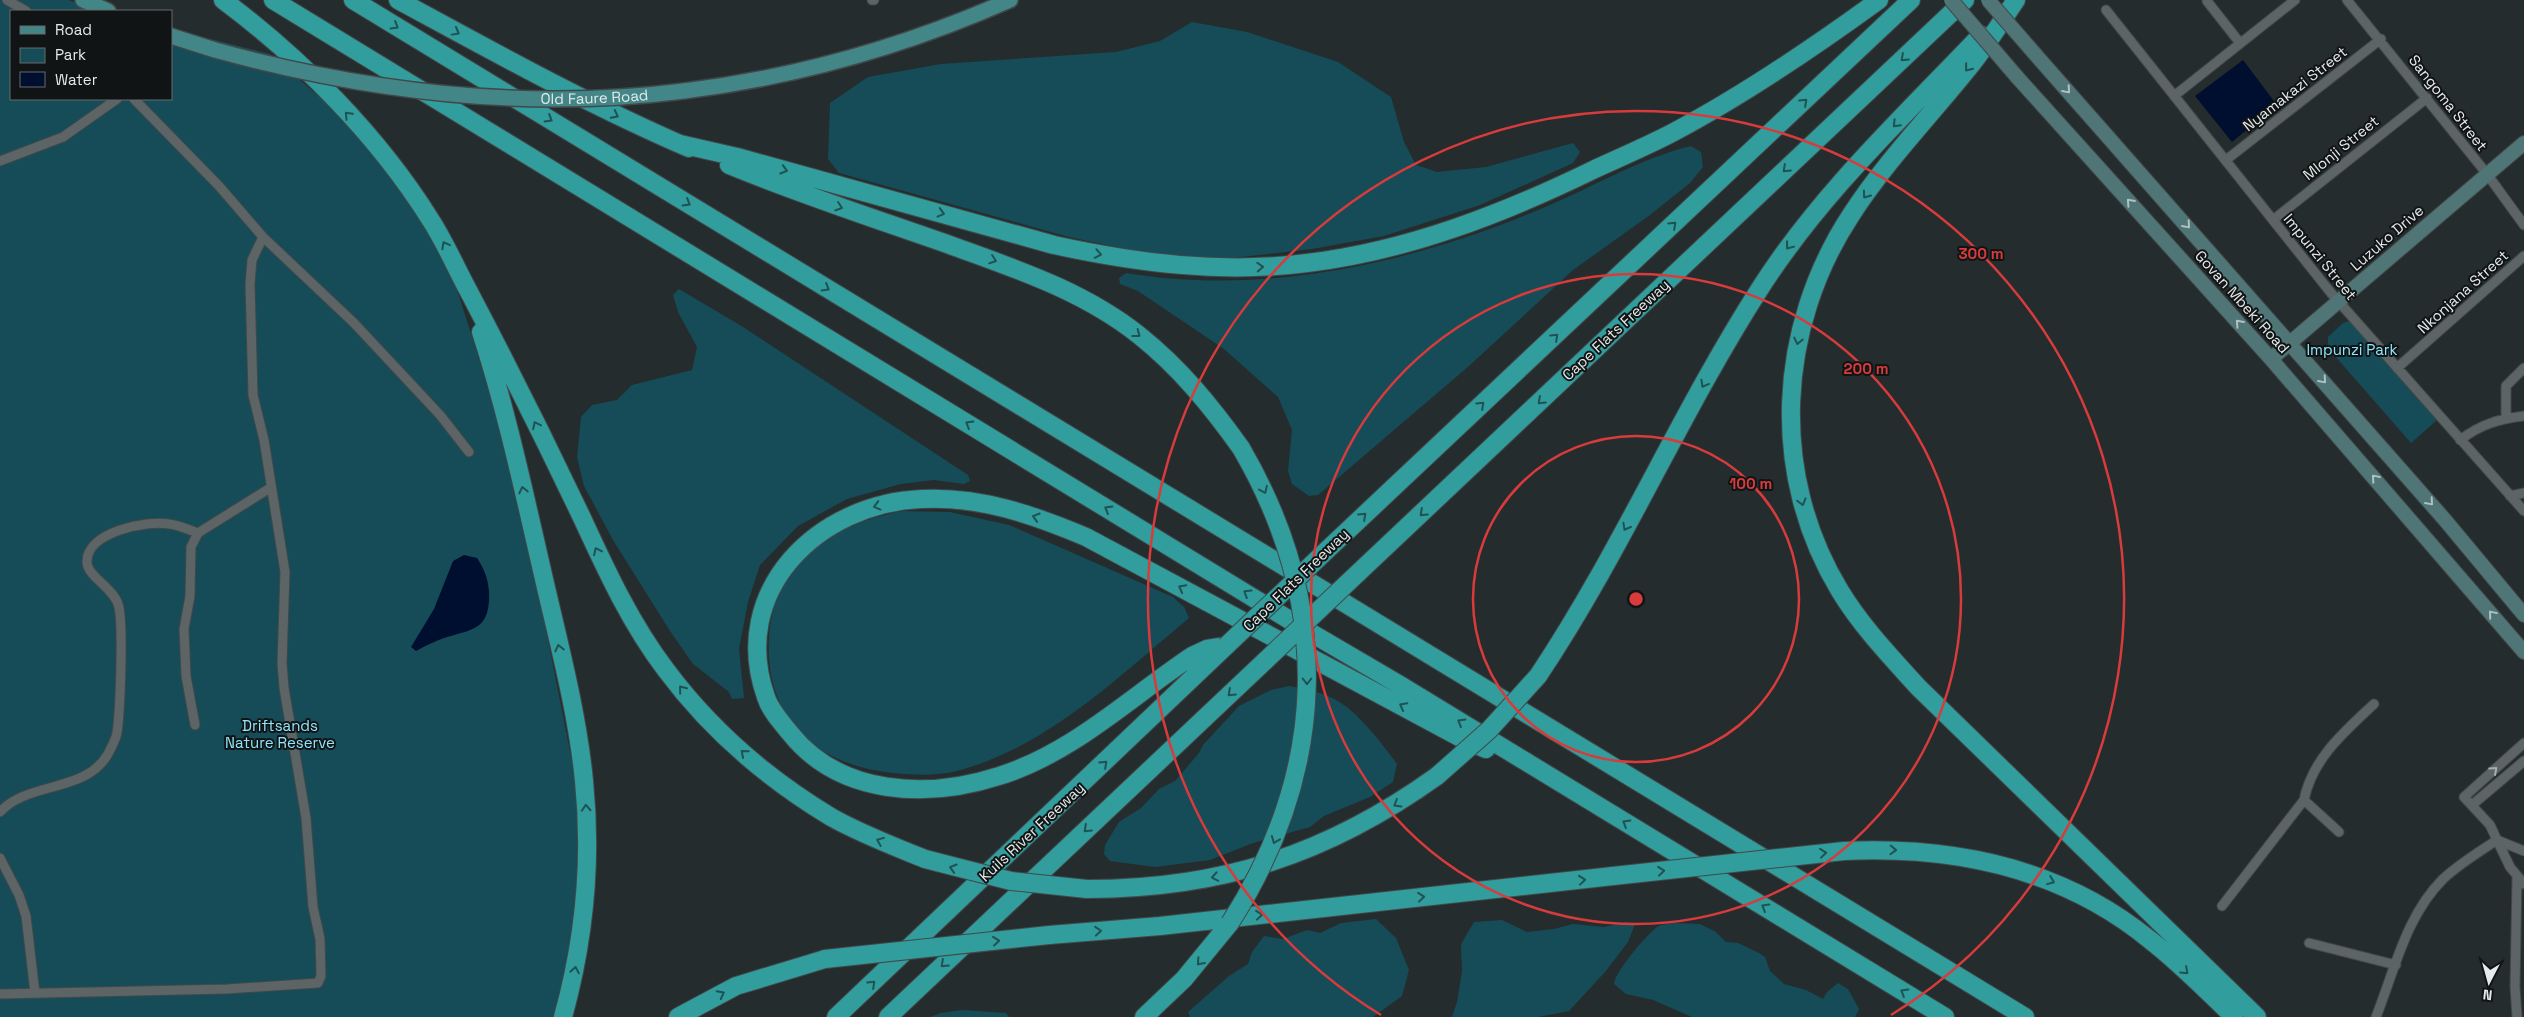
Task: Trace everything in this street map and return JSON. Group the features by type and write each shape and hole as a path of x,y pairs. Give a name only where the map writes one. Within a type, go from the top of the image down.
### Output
{"highway":[{"path":"223,0 284,50 384,153 432,221 494,337 621,600 665,669 725,737 775,779 832,817 872,838 925,859 1011,882 1087,889 1159,886 1194,881 1249,870 1300,853 1368,822 1437,776 1489,730 1538,676 1583,606 1726,345 1779,259 1838,186 2015,0"},
{"path":"273,0 1301,627 1400,684 1946,1017"},
{"path":"353,0 2025,1017"},
{"path":"398,0 550,83 630,123 788,189 1048,281 1097,306 1139,335 1180,372 1207,401 1241,448 1271,505 1287,545 1297,584 1307,658 1304,732 1298,769 1288,805 1260,873 1230,923 1208,953 1147,1015"},
{"path":"680,144 737,157 1054,245 1097,254 1144,262 1196,266 1254,267 1306,263 1351,256 1401,244 1448,230 1542,195 1672,133 1732,99 1879,0"},
{"name":"Cape Flats Freeway","path":"1226,646 1911,0"},
{"name":"Cape Flats Freeway","path":"888,1017 1965,0"},
{"path":"2015,0 1972,64 1868,191 1839,234 1820,270 1802,324 1791,386 1791,432 1801,496 1807,520 1829,571 1853,611 1872,637 1918,687 2257,1017"},
{"path":"467,288 492,368 515,452 568,689 584,782 587,854 585,897 574,973 563,1017"},
{"path":"1226,646 1206,649 1192,656 1100,723 1026,766 973,784 936,790 900,790 872,784 844,775 821,763 805,750 778,719 766,698 757,647 762,610 777,576 790,559 813,536 847,517 875,506 922,499 958,500 996,506 1042,519 1086,537 1461,738 1548,775"},
{"name":"Kuils River Freeway","path":"836,1017 1226,646"},
{"path":"678,1017 736,986 826,959 1049,935 1170,925 1844,851 1922,851 1962,856 2020,869 2052,880 2103,906 2151,940 2234,1017"}],"main road":[{"path":"82,0 106,10"},
{"name":"Old Faure Road","path":"172,36 215,50 316,75 396,88 456,95 578,98 684,91 769,78 861,56 933,32 1010,0"},
{"name":"Govan Mbeki Road","path":"1951,0 2017,77 2272,359 2524,652"},
{"name":"Govan Mbeki Road","path":"1988,0 2445,520 2524,615"},
{"name":"Luzuko Drive","path":"2272,359 2524,143"}],"street":[{"path":"8,0 24,10"},
{"path":"2174,96 2295,0"},
{"name":"Sangoma Street","path":"2347,0 2522,218"},
{"path":"2207,1 2240,43"},
{"name":"Impunzi Street","path":"2106,10 2338,301 2524,511"},
{"name":"Nyamakazi Street","path":"2226,160 2381,40"},
{"name":"Mlonji Street","path":"2273,220 2427,98"},
{"path":"0,161 63,137 116,100"},
{"path":"135,100 219,186 264,236 354,324 440,416 470,452"},
{"path":"0,994 236,988 318,983 322,976 320,940 313,907 306,818 284,688 282,663 285,572 270,488 264,440 253,395 250,293 252,260 264,236"},
{"name":"Nkonjana Street","path":"2397,368 2524,256"},
{"path":"2506,418 2506,386 2524,368"},
{"path":"2460,440 2483,424 2524,416"},
{"path":"195,725 186,676 184,629 190,596 191,547 198,533 270,488"},
{"path":"2510,496 2524,494"},
{"path":"0,812 20,798 94,771 108,755 117,734 120,641 118,604 110,590 90,571 87,562 90,549 106,536 135,524 168,524 198,533"},
{"path":"2222,906 2304,800 2310,776 2318,765 2351,725 2374,704"},
{"path":"2517,1017 2515,987 2521,880 2496,840 2490,825 2464,797 2524,743"},
{"path":"2472,805 2522,763 2512,754"},
{"path":"2304,800 2339,832"},
{"path":"2496,840 2524,851"},
{"path":"2376,1017 2406,935 2422,904 2445,878 2496,840"},
{"path":"0,858 19,896 26,916 35,993"},
{"path":"2309,944 2396,965"}],"green space":[{"name":"Driftsands Nature Reserve","path":"0,0 68,0 101,10 10,10 10,100 172,100 172,29 270,54 375,145 441,239 492,400 538,589 580,802 578,979 557,1017 0,1017"},
{"path":"1192,22 1247,32 1338,62 1391,97 1404,142 1416,165 1437,172 1486,167 1573,143 1580,152 1573,163 1480,205 1384,236 1312,249 1223,259 1149,254 1069,237 839,173 828,159 830,103 868,77 941,64 1116,52 1160,41"},
{"path":"1691,146 1701,152 1703,167 1690,183 1650,215 1573,270 1469,366 1318,495 1309,496 1292,484 1288,471 1292,430 1278,397 1224,349 1138,291 1120,284 1119,278 1126,273 1180,279 1234,280 1289,277 1344,269 1397,257 1450,242 1502,224 1552,204 1637,165 1672,151"},
{"path":"679,289 743,327 968,475 970,481 964,484 934,480 901,484 847,499 798,526 760,565 748,602 739,649 744,698 732,699 729,692 693,664 670,631 613,540 584,486 577,457 581,417 592,405 617,400 632,385 692,370 697,347 678,312 673,295"},
{"name":"Impunzi Park","path":"2350,321 2437,420 2411,443 2328,348 2328,337 2343,323"},
{"path":"903,511 950,512 1009,525 1173,597 1184,607 1189,618 1109,686 1081,707 1022,745 990,760 957,771 925,775 893,773 865,768 840,760 818,748 800,732 785,714 775,691 770,666 769,637 773,612 785,580 801,560 813,549 826,539 855,524"},
{"path":"1289,686 1323,694 1341,703 1355,714 1397,764 1393,782 1370,797 1324,816 1310,827 1253,843 1210,860 1155,867 1110,861 1104,854 1105,845 1119,822 1141,808 1159,789 1175,781 1199,753 1203,745 1239,706 1271,690"},
{"path":"1376,919 1396,938 1409,970 1402,996 1373,1017 1190,1017 1188,1012 1229,976 1248,964 1252,952 1264,936 1283,939 1307,930 1320,933 1341,923"},
{"path":"1502,920 1527,932 1554,929 1573,924 1604,927 1626,922 1635,924 1628,942 1605,972 1569,1011 1538,1017 1452,1017 1457,1002 1462,971 1461,944 1474,922"},
{"path":"1675,923 1700,924 1716,932 1726,942 1738,943 1759,953 1765,957 1770,971 1784,984 1806,990 1823,999 1827,992 1838,983 1848,989 1859,1009 1855,1017 1692,1017 1653,1000 1626,994 1614,984 1626,962 1654,929 1661,925"},
{"path":"962,1010 1006,1013 1009,1017 930,1017 941,1013"}],"water":[{"path":"2243,60 2277,105 2232,142 2195,96"},
{"path":"464,555 477,558 485,573 489,601 485,617 473,629 438,640 416,651 411,647 434,609 453,561"}]}
